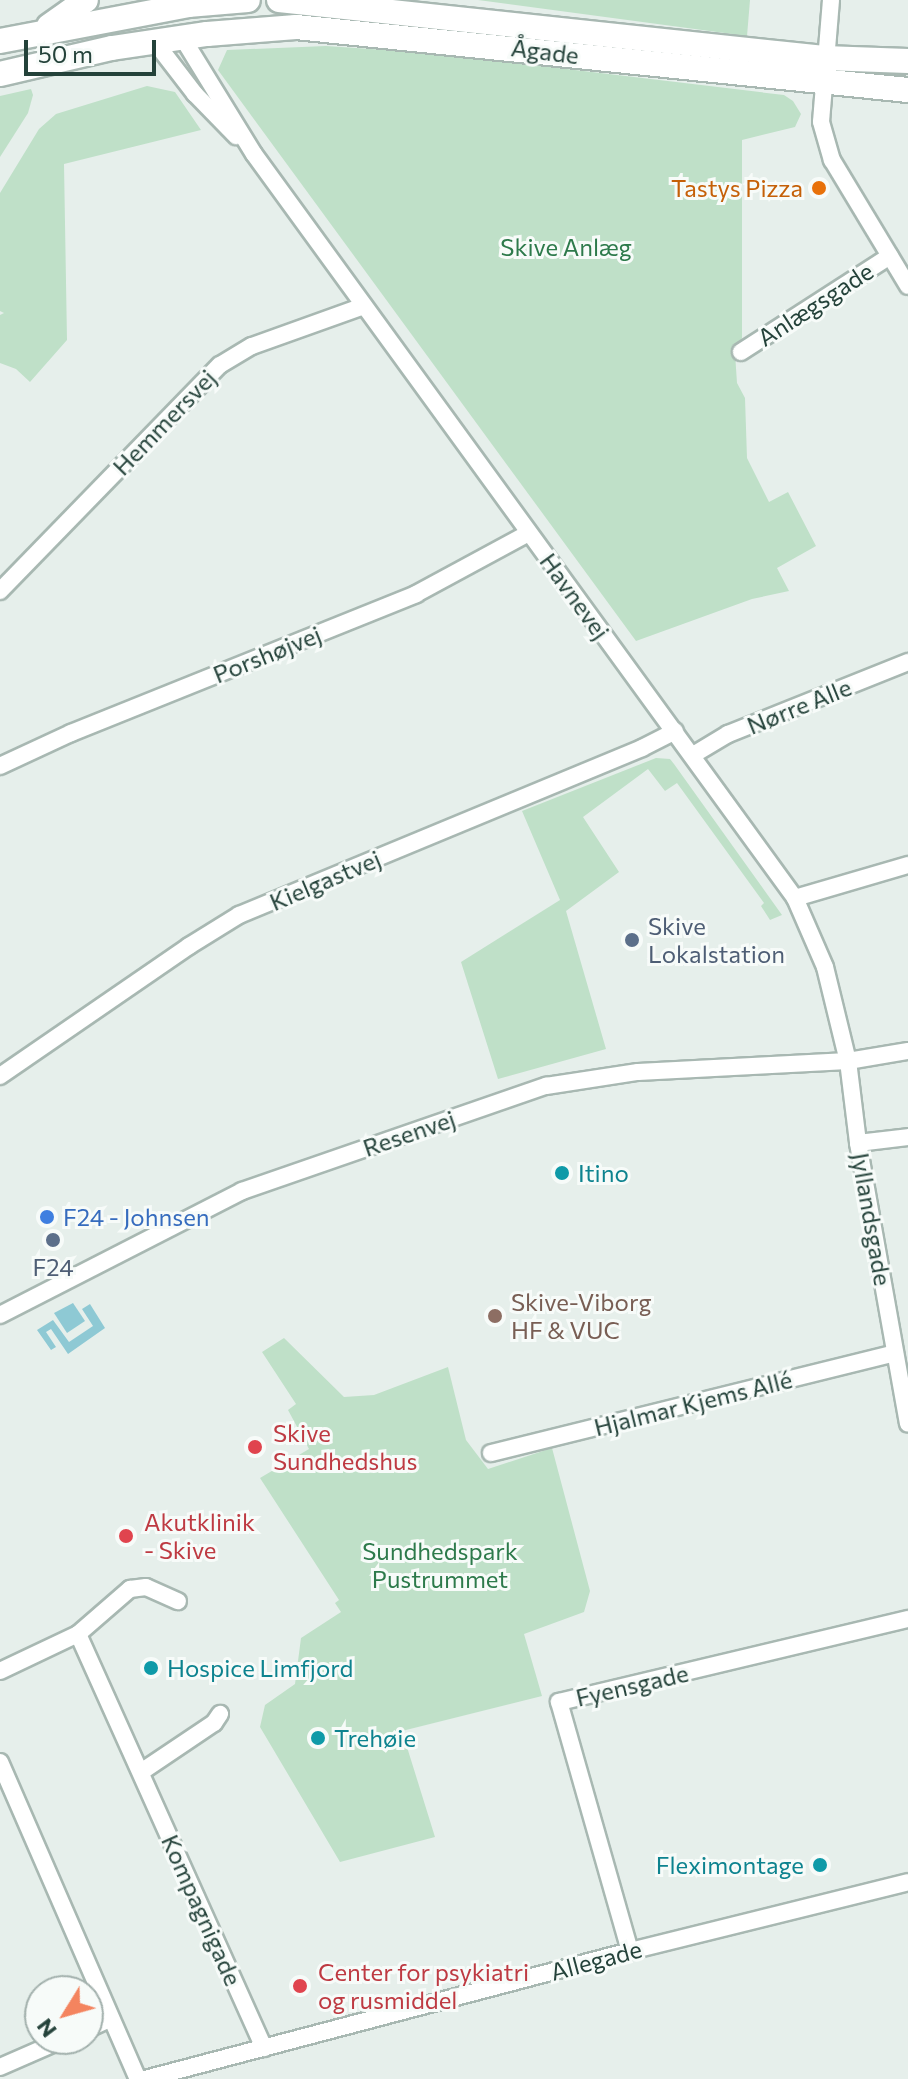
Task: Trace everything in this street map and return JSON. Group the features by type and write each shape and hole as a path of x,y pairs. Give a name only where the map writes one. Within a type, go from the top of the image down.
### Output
{"street":[{"path":"40,31 86,0"},
{"path":"0,41 132,8 248,0"},
{"name":"Ågade","path":"279,0 824,58 908,61"},
{"path":"831,0 821,122 832,160 908,286"},
{"name":"Havnevej","path":"161,5 254,154 795,898 825,967 848,1061"},
{"name":"Havnevej","path":"132,8 195,94 254,154"},
{"name":"Ågade","path":"0,74 182,37 296,27 908,90"},
{"name":"Anlægsgade","path":"741,352 890,256"},
{"name":"Hemmersvej","path":"0,591 220,365 252,346 364,306"},
{"name":"Porshøjvej","path":"0,766 71,733 416,594 529,533"},
{"name":"Nørre Alle","path":"693,755 728,734 908,662"},
{"name":"Kielgastvej","path":"0,1076 239,915 642,748 675,731"},
{"path":"795,898 908,865"},
{"name":"Resenvej","path":"0,1315 242,1191 546,1086 638,1072 848,1061 908,1051"},
{"name":"Jyllandsgade","path":"848,1061 858,1143 908,1424"},
{"path":"858,1143 908,1137"},
{"name":"Hjalmar Kjems Allé","path":"491,1453 895,1353"},
{"path":"0,1671 78,1634 130,1589 146,1587 178,1601"},
{"name":"Fyensgade","path":"630,1951 559,1702 908,1619"},
{"name":"Kompagnigade","path":"78,1634 264,2048"},
{"path":"141,1772 214,1723 220,1714"},
{"path":"0,1762 109,2019 138,2079"},
{"name":"Allegade","path":"145,2079 630,1951 908,1882"},
{"path":"104,2021 109,2019"},
{"path":"0,2067 27,2055"}],"green space":[{"path":"478,0 750,0 747,36"},
{"name":"Skive Anlæg","path":"326,46 432,53 784,95 793,101 801,114 795,127 742,140 742,338 735,353 737,383 745,398 747,458 769,502 788,492 816,546 777,568 789,591 752,599 636,641 218,70 227,50"},
{"path":"147,86 175,92 201,130 64,164 67,340 30,382 16,369 0,363 0,315 4,313 0,311 0,193 39,129 56,114"},
{"path":"31,89 33,95 28,113 0,157 0,96"},
{"path":"656,758 670,759 782,915 770,920 761,906 764,903 677,783 665,791 648,769 583,817 619,872 566,911 606,1049 498,1079 461,962 560,900 522,811"},
{"name":"Sundhedspark Pustrummet","path":"284,1338 344,1397 374,1395 448,1367 466,1440 488,1469 552,1448 590,1591 584,1612 524,1634 542,1696 402,1731 435,1837 340,1862 260,1727 265,1705 295,1684 301,1638 341,1612 335,1603 339,1600 260,1478 309,1449 288,1410 296,1404 262,1352"}],"water":[{"path":"73,1303 85,1321 67,1333 54,1313"},
{"path":"90,1304 105,1328 68,1354 51,1329 46,1332 56,1347 51,1350 37,1330 53,1320 69,1342 93,1326 82,1309"}],"place":[{"name":"Tastys Pizza","path":"819,188"},
{"name":"Skive Lokalstation","path":"632,940"},
{"name":"Itino","path":"562,1173"},
{"name":"F24 - Johnsen","path":"47,1217"},
{"name":"F24","path":"53,1240"},
{"name":"Skive-Viborg HF & VUC","path":"495,1316"},
{"name":"Skive Sundhedshus","path":"255,1447"},
{"name":"Akutklinik - Skive","path":"126,1536"},
{"name":"Hospice Limfjord","path":"151,1668"},
{"name":"Trehøie","path":"318,1738"},
{"name":"Fleximontage","path":"820,1865"},
{"name":"Center for psykiatri og rusmiddel","path":"300,1986"}]}
